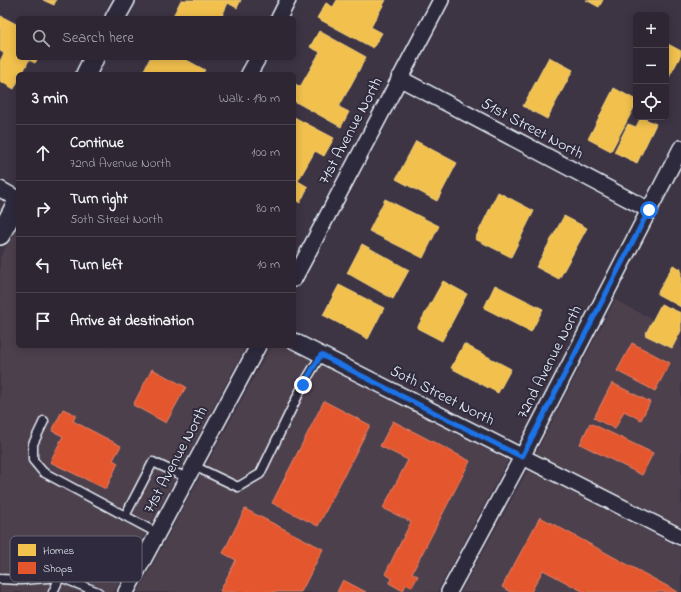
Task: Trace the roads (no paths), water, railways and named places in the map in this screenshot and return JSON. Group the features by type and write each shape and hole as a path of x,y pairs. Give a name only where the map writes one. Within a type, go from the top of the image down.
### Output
{"street":[{"path":"116,16 125,0"},
{"path":"280,16 288,0"},
{"name":"71st Avenue North","path":"296,274 441,0"},
{"path":"87,72 93,60"},
{"path":"251,72 257,60"},
{"name":"51st Street North","path":"399,78 649,210"},
{"name":"72nd Avenue North","path":"449,592 522,457 681,148"},
{"path":"0,189 16,199"},
{"path":"0,235 16,204"},
{"name":"50th Street North","path":"296,342 681,537"},
{"name":"71st Avenue North","path":"142,562 257,348"},
{"name":"71st Avenue North","path":"126,592 131,582"}],"lane":[{"path":"125,516 153,462 238,487 260,474 303,385 321,355"},
{"path":"44,421 33,444 33,460 43,472 157,534"},
{"path":"0,579 10,579"},
{"path":"53,592 58,582"},
{"path":"73,582 98,592"}]}
